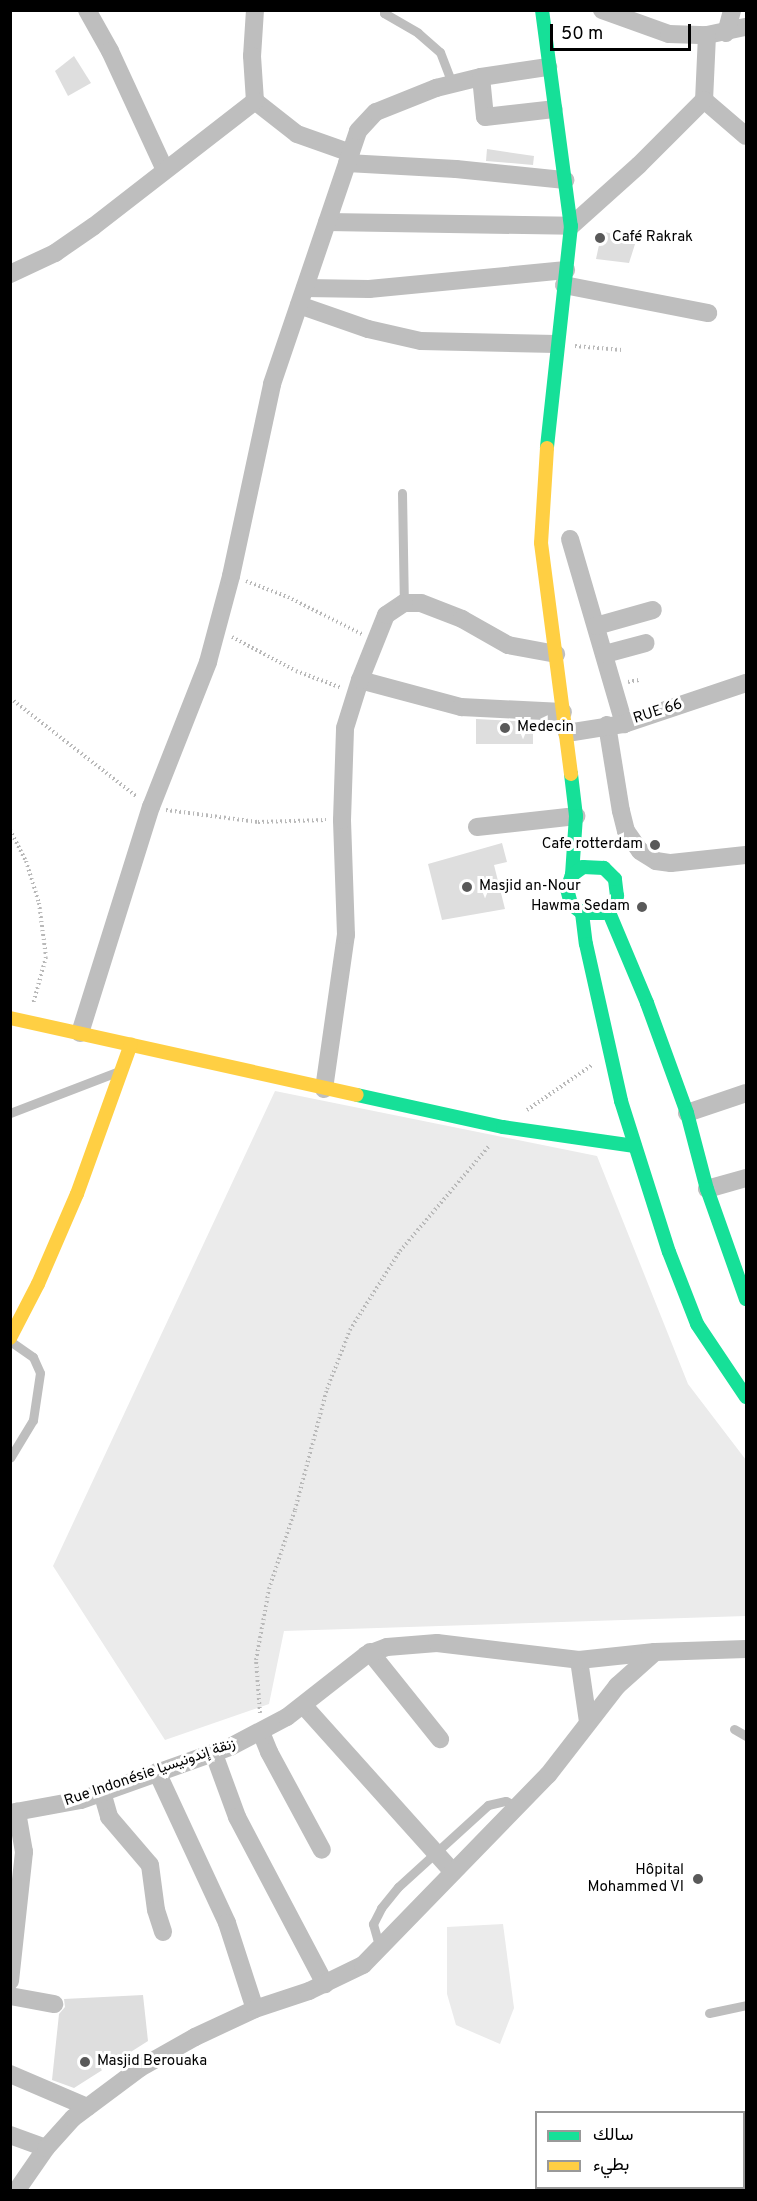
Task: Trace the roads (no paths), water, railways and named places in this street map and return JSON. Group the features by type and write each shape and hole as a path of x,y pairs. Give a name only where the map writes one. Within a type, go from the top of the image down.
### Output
{"street":[{"path":"87,10 110,51 165,170"},
{"path":"255,10 252,56 255,101 297,134 349,158 565,180"},
{"path":"542,10 548,67 572,226 556,344 543,486 541,543 576,816 572,876 569,882 568,897 582,914 596,915 608,910 617,896 617,887 610,873 601,863 583,867 572,876"},
{"path":"602,10 669,34 726,33 747,27"},
{"path":"726,33 732,10"},
{"path":"698,35 704,100 747,136"},
{"path":"80,1033 151,807 208,662 231,576 272,384 358,131 376,112 404,99 481,77 548,67"},
{"path":"481,77 485,117 554,109"},
{"path":"327,222 572,226 639,165 704,100"},
{"path":"10,274 65,246 255,101"},
{"path":"305,288 369,289 565,277 708,313"},
{"path":"299,305 368,329 422,341 556,344"},
{"path":"570,539 605,654 616,724 627,831 632,842 647,857 671,863 747,855"},
{"path":"324,1089 346,935 342,820 345,728 386,615 404,603 421,603 437,608 508,645 556,654"},
{"path":"596,626 653,610"},
{"path":"605,654 646,644"},
{"name":"RUE 66","path":"567,733 616,724 747,683"},
{"path":"358,687 461,706 563,712"},
{"path":"477,826 576,816"},
{"path":"576,816 587,837"},
{"path":"608,910 647,1003 687,1113 707,1189 747,1299"},
{"path":"582,914 609,1053 635,1146 669,1252 697,1324 747,1397"},
{"path":"10,1018 503,1127 635,1146"},
{"path":"10,1340 78,1194 132,1044"},
{"path":"687,1113 747,1093"},
{"path":"707,1189 747,1178"},
{"name":"Rue Indonésie زنقة إندونيسيا","path":"14,1812 63,1805 214,1754 261,1732 304,1706 370,1652 402,1644 437,1643 579,1660 655,1652 747,1648"},
{"path":"370,1652 440,1739"},
{"path":"17,2190 46,2148 73,2118 172,2049 255,2009 325,1984 363,1965 548,1775 617,1686 655,1652"},
{"path":"579,1660 588,1722"},
{"path":"304,1706 435,1855 453,1872"},
{"path":"261,1732 269,1752 322,1850"},
{"path":"214,1754 233,1808 325,1984"},
{"path":"157,1772 227,1923 255,2009"},
{"path":"102,1792 109,1817 150,1865 156,1910 162,1932"},
{"path":"10,1981 24,1852 14,1812"},
{"path":"10,1996 54,2004"},
{"path":"10,2074 87,2107"},
{"path":"10,2134 46,2148"}],"lane":[{"path":"382,12 418,33 440,52 452,84"},
{"path":"402,493 404,603"},
{"path":"10,1113 122,1070"},
{"path":"10,1340 33,1358 40,1373 33,1420 10,1458"},
{"path":"734,1728 747,1736"},
{"path":"384,1944 377,1938 373,1924 381,1908 398,1887 488,1805 506,1801 517,1807"},
{"path":"709,2013 747,2005"}],"place":[{"name":"Café Rakrak","path":"600,238"},
{"name":"Medecin","path":"505,728"},
{"name":"Cafe rotterdam","path":"655,845"},
{"name":"Masjid an-Nour","path":"467,887"},
{"name":"Hawma Sedam","path":"642,907"},
{"name":"Hôpital Mohammed VI","path":"698,1879"},
{"name":"Masjid Berouaka","path":"85,2062"}]}
